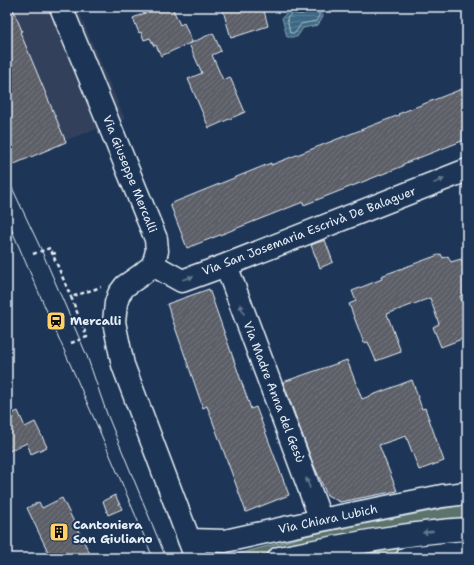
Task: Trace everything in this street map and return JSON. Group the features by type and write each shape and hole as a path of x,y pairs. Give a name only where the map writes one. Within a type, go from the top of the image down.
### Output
{"main road":[{"name":"Via Giuseppe Mercalli","path":"61,7 156,239 157,251 153,265"},
{"name":"Via San Josemaria Escrivà De Balaguer","path":"153,265 182,280 226,265 467,170"},
{"path":"153,265 141,276 125,286 119,294 114,311 114,322 123,365 192,549"},
{"name":"Via Madre Anna del Gesù","path":"226,265 321,520"},
{"name":"Via Chiara Lubich","path":"192,549 321,520 442,496 467,493"},
{"path":"279,558 390,537 443,530 467,529"},
{"path":"407,558 467,552"}],"path":[{"path":"33,254 50,248 87,337 71,343"},
{"path":"52,254 56,253"},
{"path":"70,297 106,286"}],"shaded area":[{"path":"7,7 77,7 125,119 7,161"}],"green space":[{"path":"467,504 467,558 222,558 314,534"}],"water":[{"path":"308,7 322,7 323,17 318,25 303,28 297,37 287,37 282,18 291,8 301,11"}],"building":[{"path":"7,7 12,7 22,31 20,32 66,142 12,165 7,154"},
{"path":"148,7 172,7 180,25 184,23 192,42 161,56 156,45 154,46 150,38 144,40 141,32 139,33 133,18 150,11"},
{"path":"222,7 263,7 268,26 231,38"},
{"path":"213,33 221,51 212,55 223,80 230,77 245,112 209,128 188,79 202,73 189,44"},
{"path":"467,87 467,139 304,205 303,202 187,248 170,204"},
{"path":"325,240 333,262 320,268 311,245"},
{"path":"441,254 443,258 448,256 451,262 461,259 467,274 467,293 460,296 467,316 467,337 441,347 433,327 439,324 430,298 387,314 401,352 376,361 368,342 364,343 349,304 356,301 352,291 382,279 381,276"},
{"path":"209,289 251,409 256,407 289,495 246,512 207,406 203,408 167,304"},
{"path":"347,360 362,399 412,380 422,409 425,408 444,461 419,470 406,436 379,445 397,491 340,502 327,495 312,461 283,382"},
{"path":"18,411 25,427 35,422 47,447 31,454 27,443 7,452 7,416"},
{"path":"115,495 122,509 108,515 103,501"},
{"name":"Cantoniera San Giuliano","path":"62,498 92,558 51,558 27,508 39,502 42,508"}],"tram line":[{"path":"7,177 40,247 87,356 107,414 166,558"},
{"path":"7,219 118,473 153,558"}],"place":[{"name":"Mercalli","path":"56,321"},
{"name":"Cantoniera San Giuliano","path":"59,532"}]}
